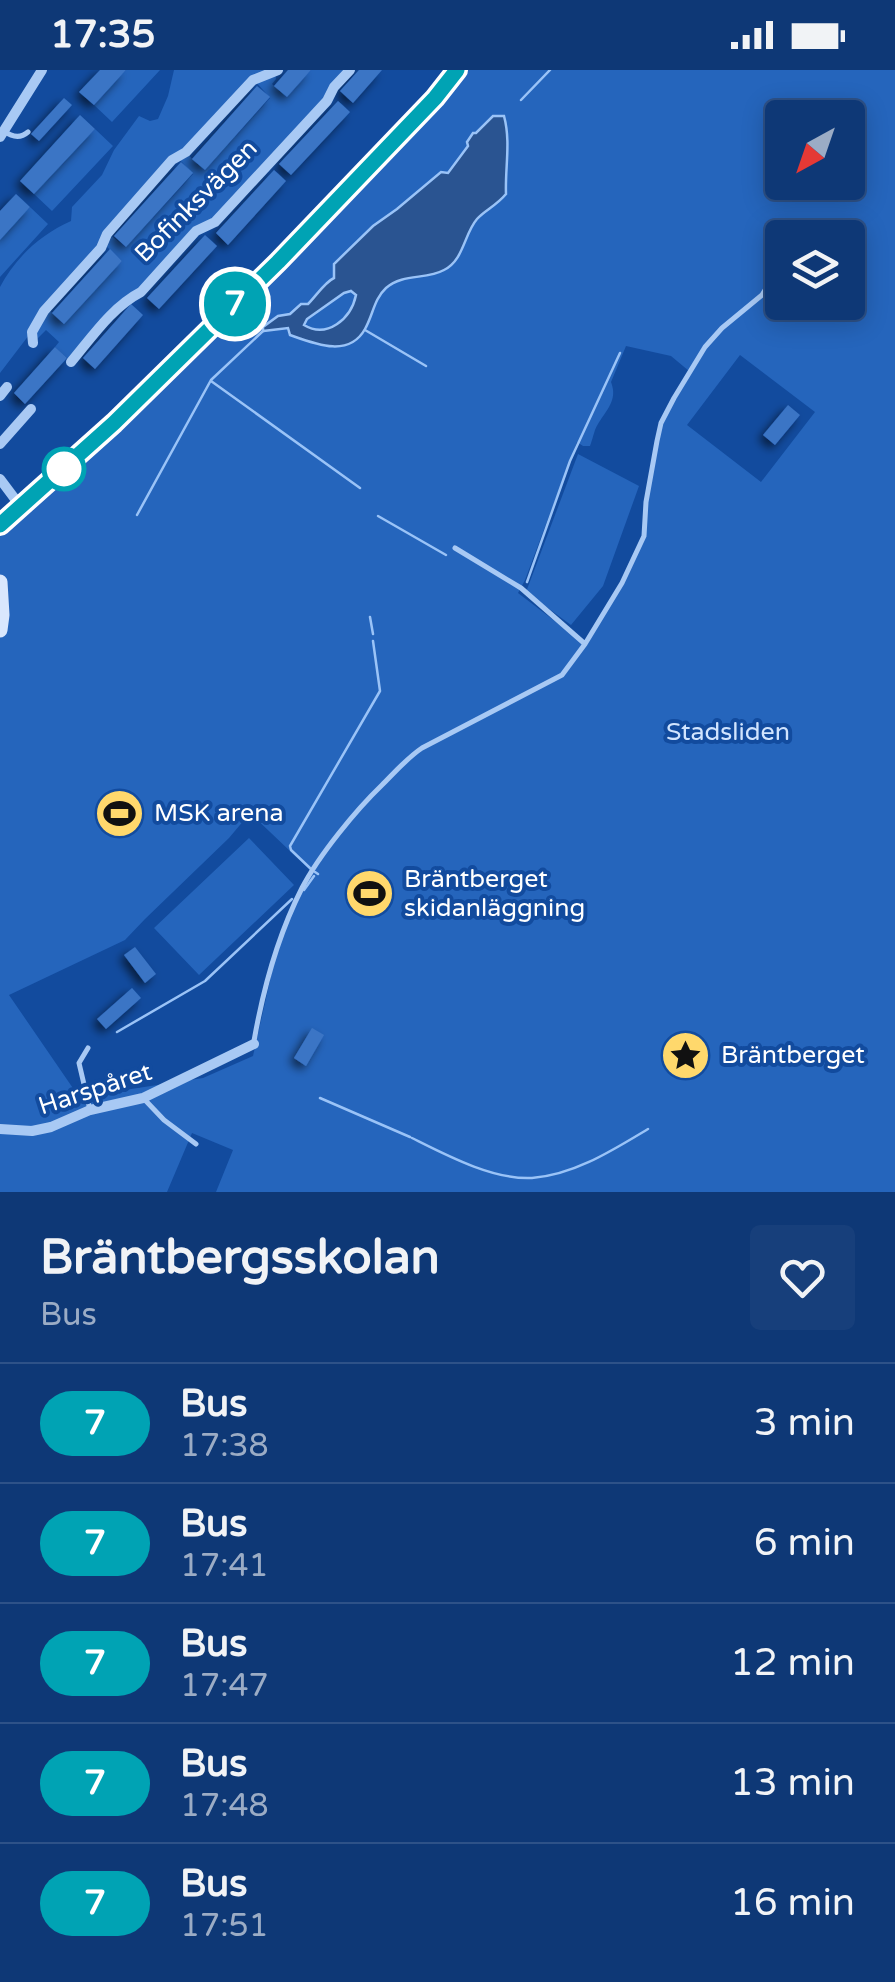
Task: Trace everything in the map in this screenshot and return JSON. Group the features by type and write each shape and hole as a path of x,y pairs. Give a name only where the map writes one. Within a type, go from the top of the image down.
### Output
{"street":[{"path":"2,134 42,70"},
{"name":"Bofinksvägen","path":"34,343 32,332 44,312 172,160 186,152 253,80 278,70"},
{"name":"Bofinksvägen","path":"71,362 115,310 141,292 196,231 215,222 330,98 334,87 350,70"},
{"path":"0,525 114,423 278,262 435,98 457,70"},
{"path":"0,444 31,409"},
{"path":"0,478 20,507"},
{"path":"0,582 0,630"},
{"name":"Harspåret","path":"0,1129 32,1131 51,1127 90,1110 143,1098 254,1044"}],"lane":[{"path":"2,134 21,136 28,132"},
{"path":"254,1044 276,954 301,890 364,803 408,757 562,676 586,644 644,536 646,502 661,423 705,346 765,290"},
{"path":"455,548 521,588 586,644"},
{"path":"88,1048 79,1064 90,1110"},
{"path":"143,1098 196,1144"}],"green space":[{"path":"126,70 160,70 112,122 94,105"},
{"path":"174,70 278,70 253,80 186,152 172,160 107,234 101,248 44,312 49,310 64,323 122,261 105,245 110,235 126,247 193,174 179,159 187,154 205,170 270,98 256,82 275,74 272,84 287,97 311,70 346,70 323,101 218,216 195,228 145,285 119,301 72,356 67,358 55,347 59,342 46,330 33,340 42,318 0,373 0,287 30,248 71,221 72,207 102,175 114,150 139,116 150,121 158,119"},
{"name":"Stadsliden","path":"457,70 895,70 895,1192 216,1192 233,1150 192,1133 167,1192 0,1192 0,525 114,423","holes":["626,346 671,356 689,371 661,423 646,502 644,536 622,583 585,644 518,593 577,442 590,446 612,402 611,382","740,355 815,412 761,482 687,425","250,813 312,872 301,889 276,954 253,1056 203,1078 79,1097 9,995 125,940"]},
{"path":"95,129 113,146 52,211 34,194"},
{"path":"30,207 48,224 0,277 0,240"},
{"path":"578,454 639,486 603,586 571,625 526,592"},
{"path":"249,838 294,885 199,975 154,928"}],"shaded area":[{"path":"493,116 504,116 506,194 477,219 451,266 437,273 400,280 386,288 365,329 350,343 320,345 290,335 288,328 263,331 278,316 308,304 334,278 334,264 373,226 441,172 448,173","holes":["351,291 356,295 349,312 337,324 321,330 304,325 344,293"]}],"building":[{"path":"100,70 126,70 94,105 79,92"},
{"path":"288,70 311,70 287,97 274,86"},
{"path":"359,70 382,70 353,103 340,91"},
{"path":"257,86 270,97 205,170 192,159"},
{"path":"64,98 72,105 39,141 31,134"},
{"path":"338,101 350,112 291,175 279,164"},
{"path":"80,115 95,129 34,194 20,181"},
{"path":"181,162 193,173 126,247 114,236"},
{"path":"274,170 286,181 228,245 216,233"},
{"path":"16,194 30,207 0,240 0,211"},
{"path":"205,235 217,246 159,309 147,298"},
{"path":"110,249 122,261 64,324 52,313"},
{"path":"131,304 143,315 95,369 83,358"},
{"path":"55,347 67,358 25,404 14,393"},
{"path":"788,405 800,415 775,445 763,435"},
{"path":"135,947 156,974 145,983 124,955"},
{"path":"132,988 141,998 106,1029 97,1019"},
{"path":"312,1028 324,1035 306,1066 294,1058"}],"waterway":[{"path":"521,100 550,70"},
{"path":"365,330 426,366"},
{"path":"137,515 211,380 263,331"},
{"path":"527,582 570,461 620,353"},
{"path":"211,381 360,488"},
{"path":"378,516 446,555"},
{"path":"370,617 373,634"},
{"path":"311,869 290,846 380,691 373,641"},
{"path":"304,890 314,876"},
{"path":"117,1032 205,981 292,899"},
{"path":"320,1098 410,1137"},
{"path":"412,1138 486,1171 532,1178 578,1167 648,1129"}],"bus line":[{"name":"7","path":"0,525 114,423 278,262 435,98 457,70"}],"place":[{"name":"MSK arena","path":"119,813"},
{"name":"Bräntberget skidanläggning","path":"369,893"},
{"name":"Bräntberget","path":"686,1055"}]}
